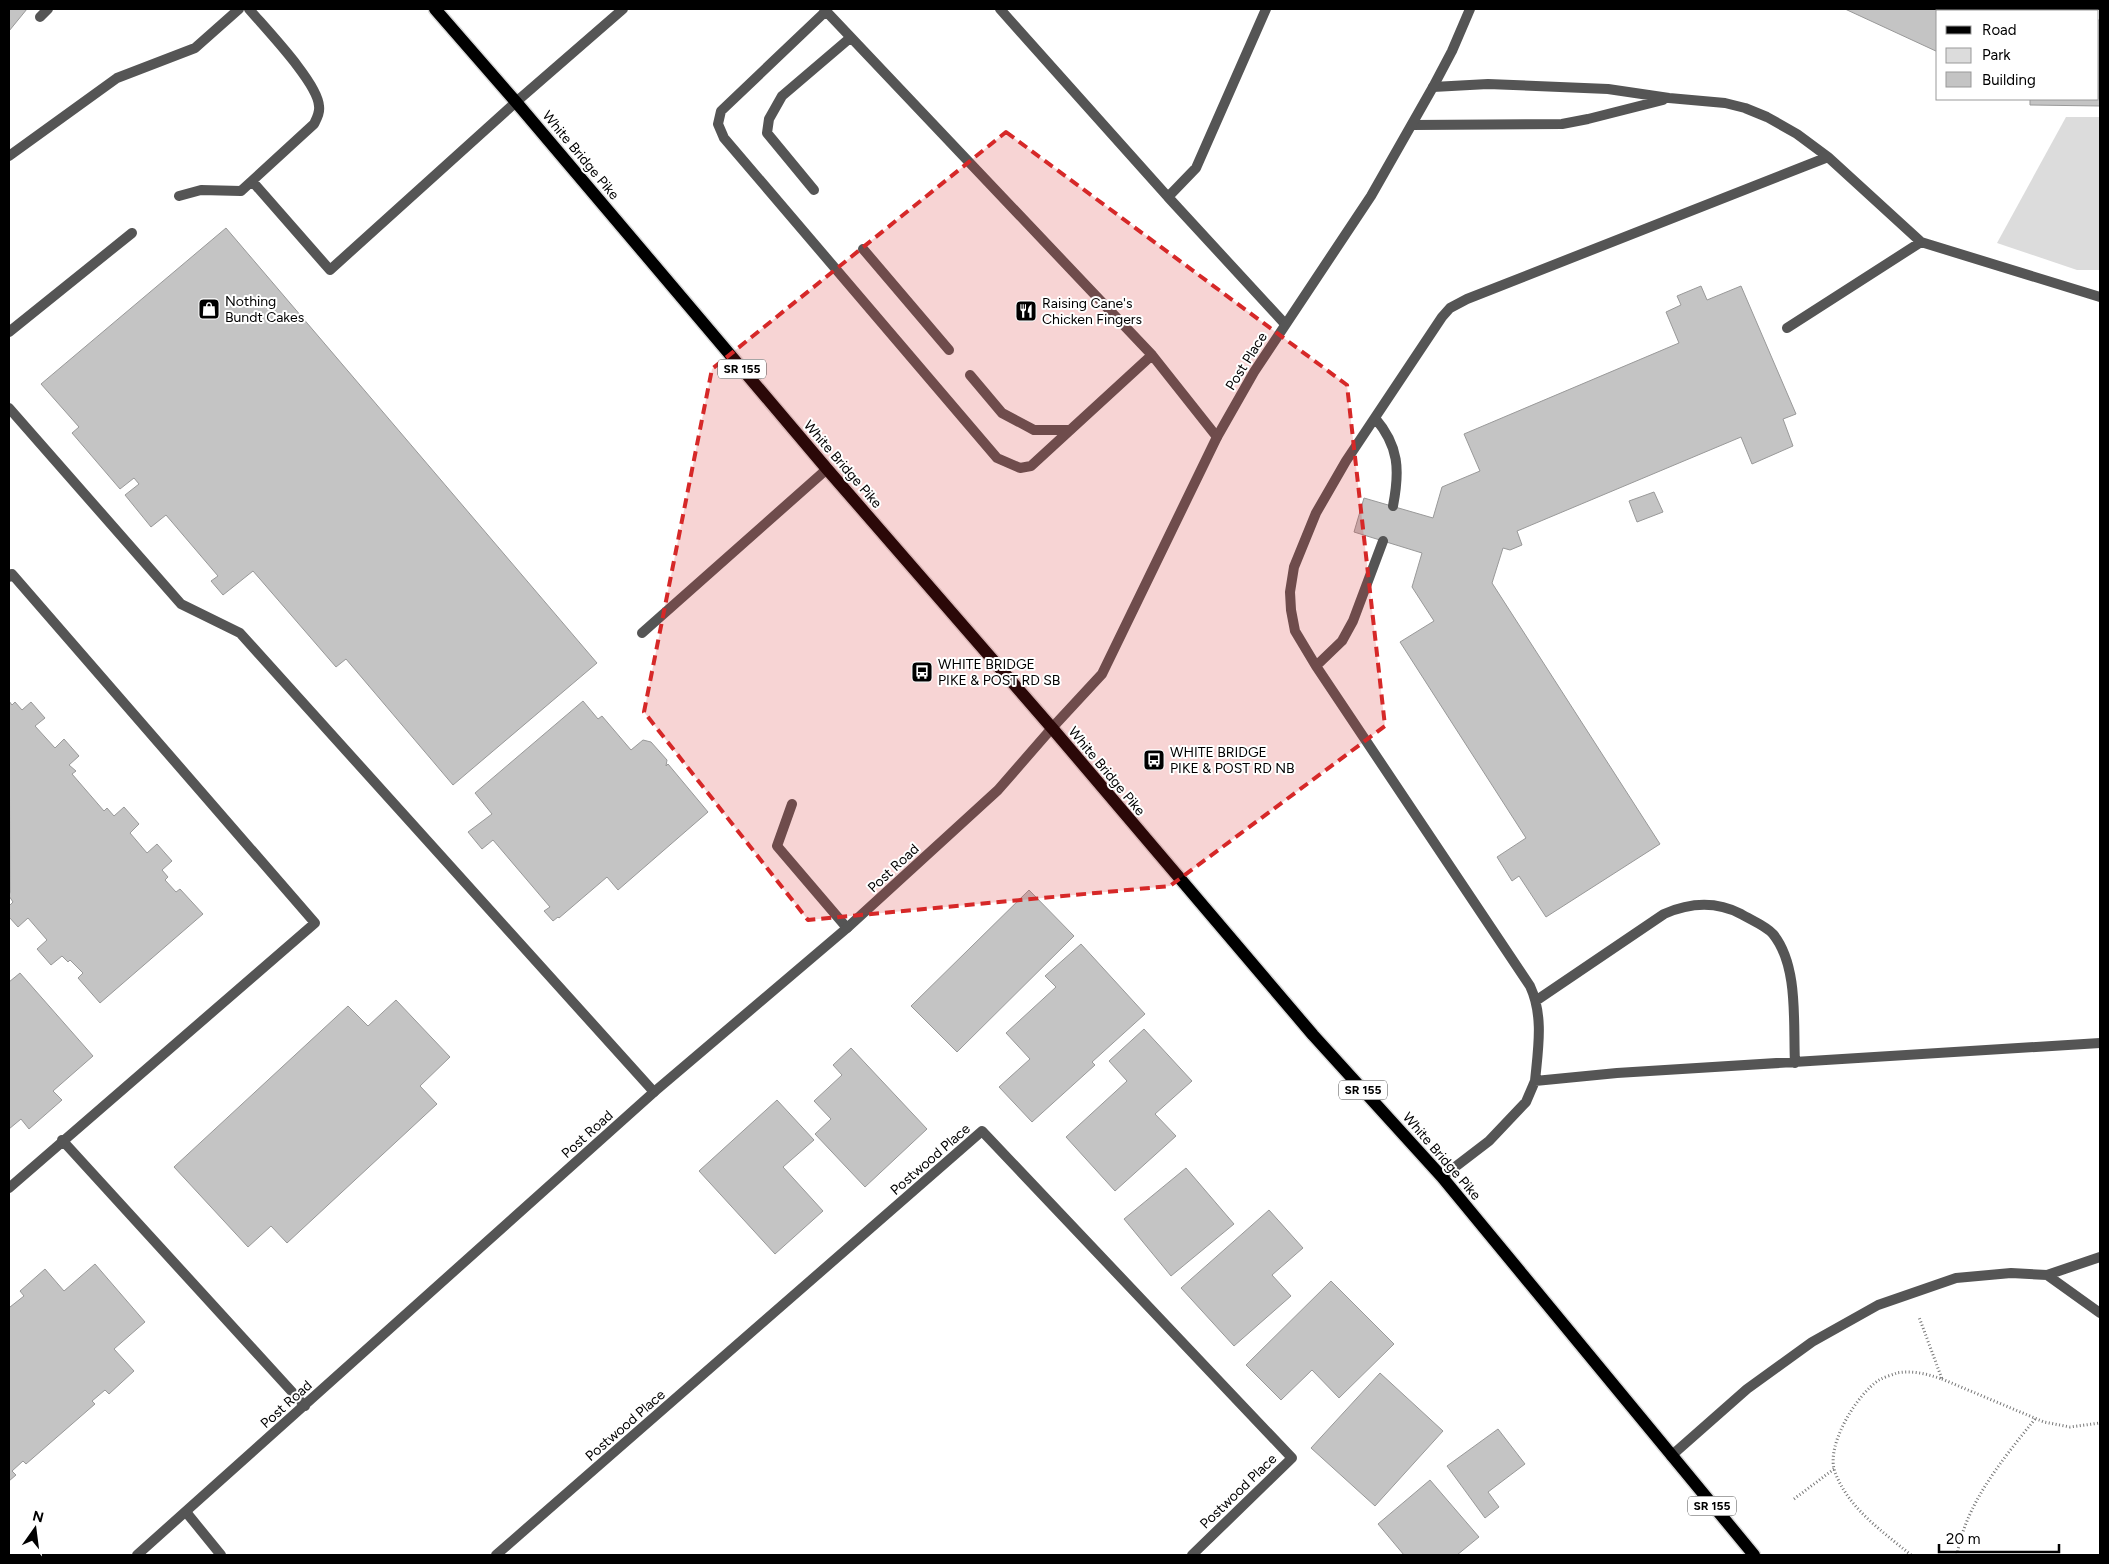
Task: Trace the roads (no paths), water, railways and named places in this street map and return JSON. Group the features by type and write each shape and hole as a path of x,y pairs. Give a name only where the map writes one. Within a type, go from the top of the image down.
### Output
{"main road":[{"name":"White Bridge Pike","path":"434,9 516,102 827,469 1052,728 1313,1035 1442,1177 1670,1456 1754,1555"}],"street":[{"path":"40,17 48,9"},
{"path":"9,156 116,78 195,48 239,9"},
{"path":"179,196 201,190 242,191 314,124 318,117 319,105 313,86 249,9"},
{"path":"252,181 330,270 516,102 623,9"},
{"path":"1000,9 1168,197 1285,324"},
{"path":"1168,197 1196,168 1266,9"},
{"name":"Post Place","path":"1052,728 1102,674 1217,437 1254,372 1371,196 1433,87 1452,51 1470,9"},
{"path":"1152,355 1031,466 1020,468 997,458 724,138 718,124 721,112 825,10 1152,355 1217,437"},
{"path":"814,190 767,133 769,119 782,96 850,38"},
{"path":"1433,87 1488,84 1608,89 1746,108 1767,117 1797,134 1828,157 1921,242 2100,297"},
{"path":"1412,125 1562,124 1588,120 1669,98"},
{"path":"1442,1177 1489,1141 1526,1102 1535,1081 1539,1020 1536,1000 1530,986 1295,632 1290,592 1294,567 1316,513 1346,461 1442,316 1458,302 1828,157"},
{"path":"9,332 132,233"},
{"path":"1787,328 1921,242"},
{"path":"863,249 949,350"},
{"path":"970,375 1002,413 1034,430 1070,430"},
{"path":"9,408 181,604 240,633 654,1092"},
{"path":"1375,418 1386,431 1394,448 1397,463 1397,487 1392,506"},
{"path":"642,633 827,469"},
{"path":"1316,666 1342,641 1353,621 1383,541"},
{"path":"9,577 12,574 316,923 62,1140 9,1188"},
{"name":"Post Road","path":"137,1555 654,1092 847,928 998,790 1052,728"},
{"path":"792,804 777,846 847,928"},
{"path":"1536,1000 1664,914 1687,906 1711,904 1735,911 1760,925 1772,933 1785,953 1791,976 1795,1063"},
{"path":"1535,1081 2100,1043"},
{"name":"Postwood Place","path":"496,1555 982,1131 1292,1458 1192,1555"},
{"path":"62,1140 305,1406"},
{"path":"1670,1456 1746,1389 1812,1342 1878,1305 1956,1278 2011,1273 2047,1275 2100,1257"},
{"path":"2047,1275 2100,1313"},
{"path":"186,1512 221,1555"}],"place":[{"name":"Nothing Bundt Cakes","path":"209,309"},
{"name":"Raising Cane's Chicken Fingers","path":"1026,311"},
{"name":"WHITE BRIDGE PIKE & POST RD SB","path":"922,672"},
{"name":"WHITE BRIDGE PIKE & POST RD NB","path":"1154,760"}]}
